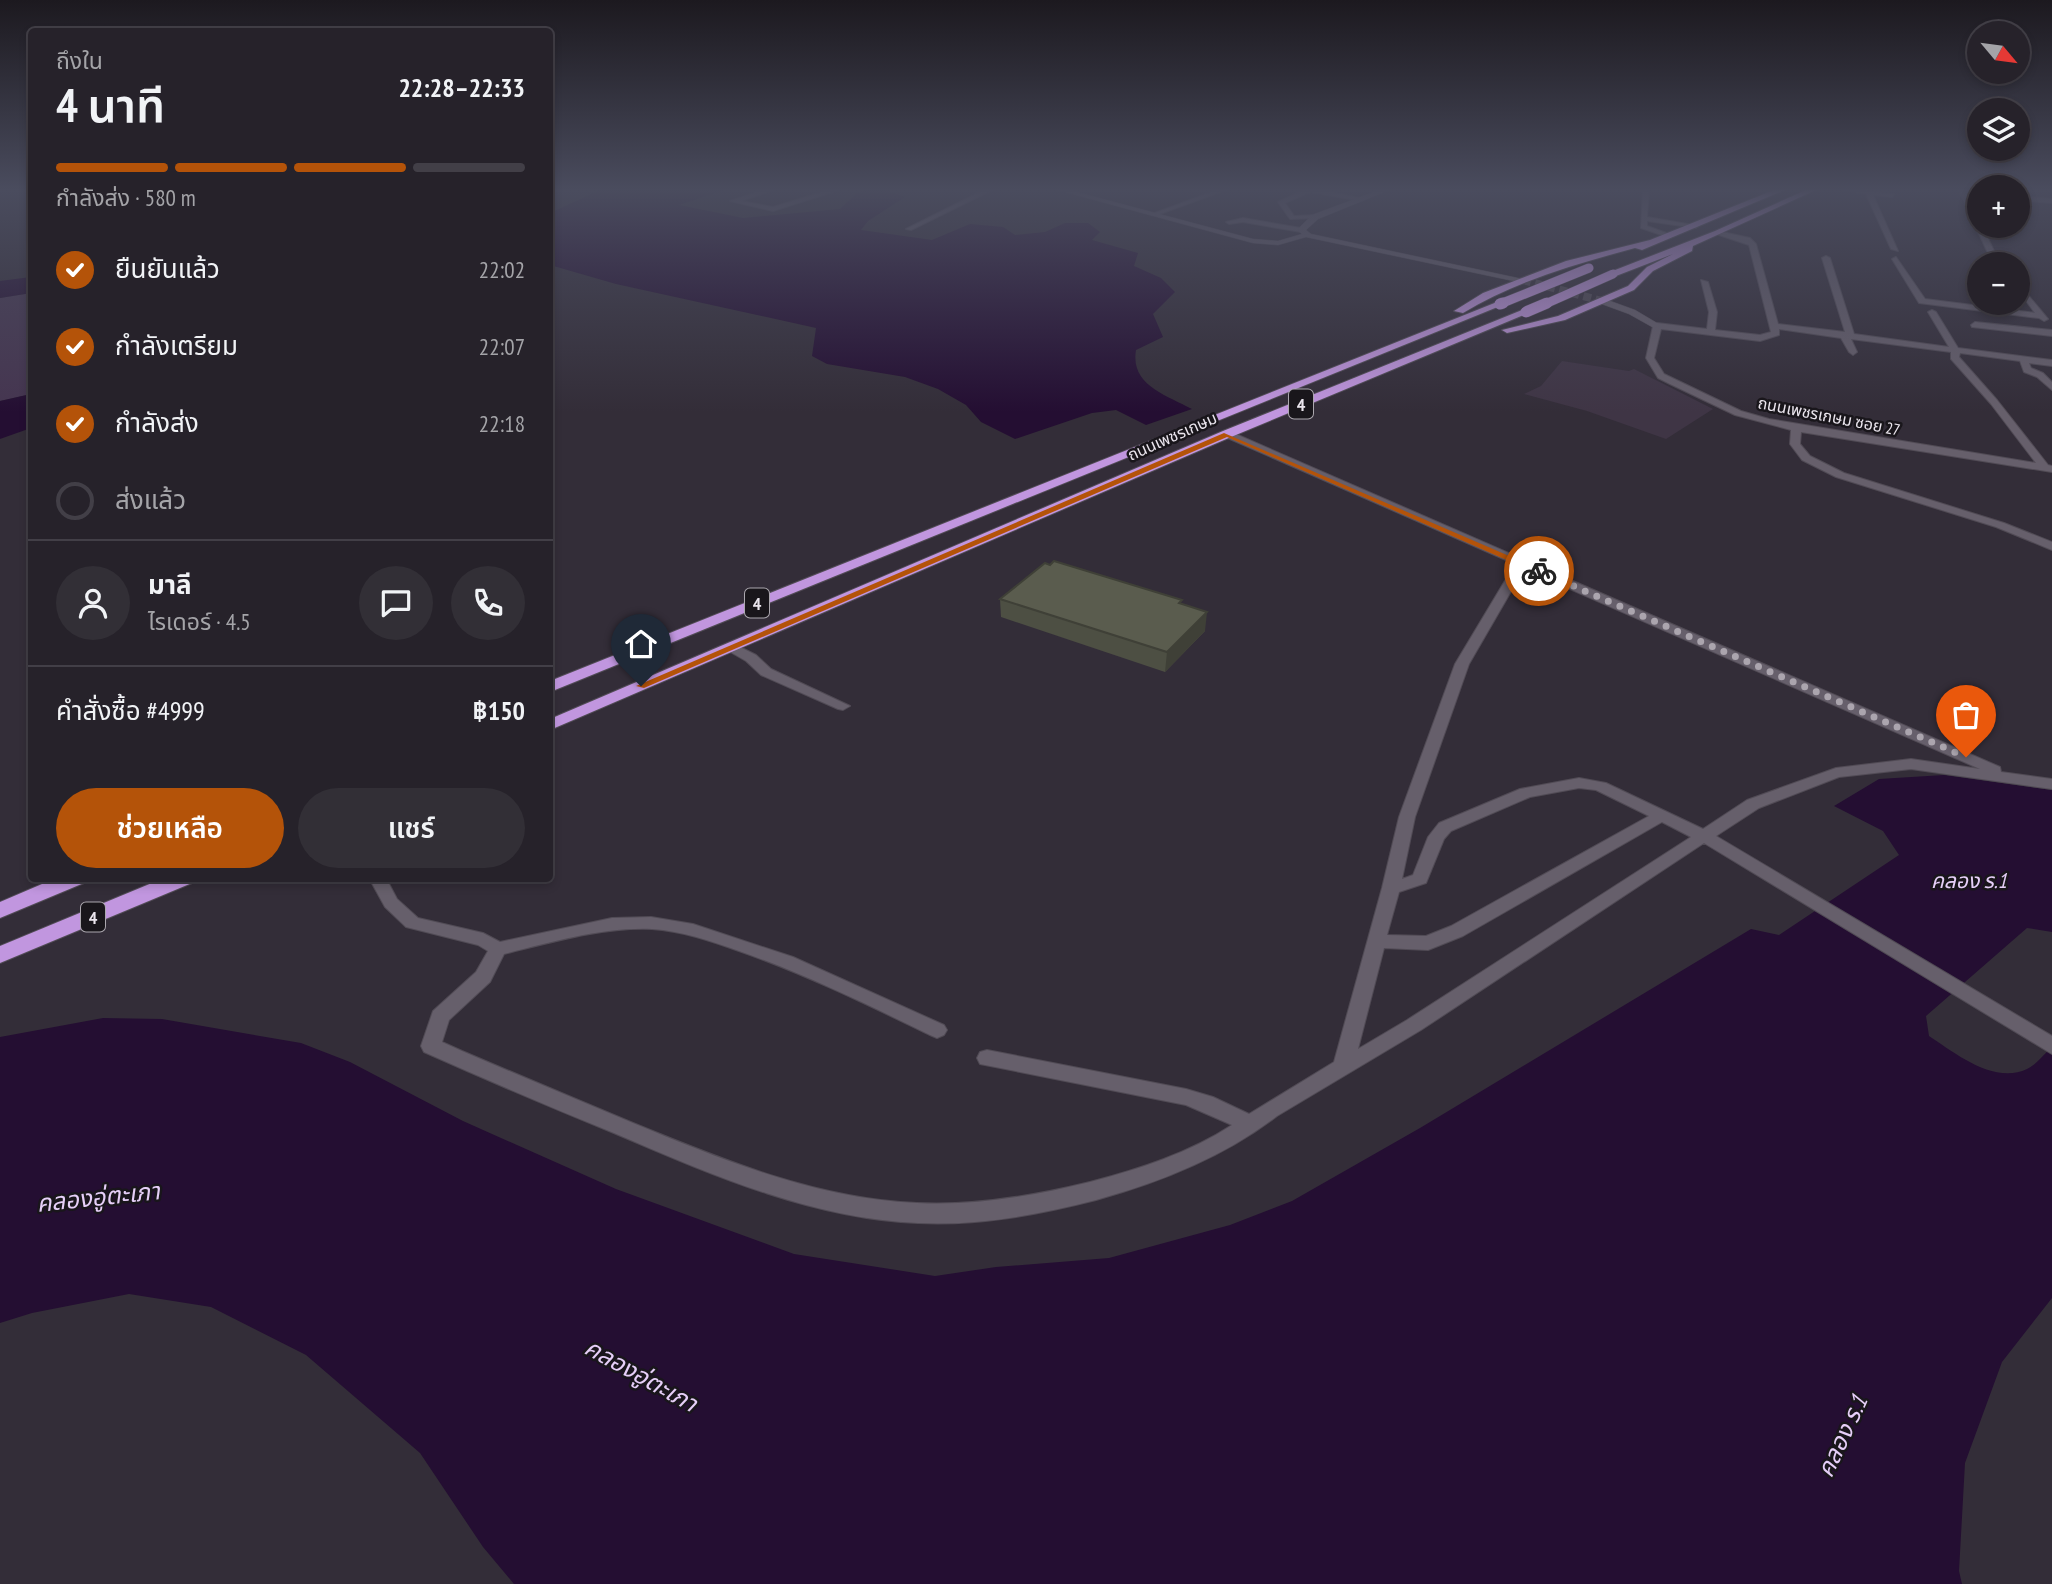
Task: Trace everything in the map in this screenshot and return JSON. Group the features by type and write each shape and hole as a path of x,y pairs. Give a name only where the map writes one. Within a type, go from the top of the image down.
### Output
{"highway":[{"path":"1381,353 1398,339 1462,310 1486,295 1566,264"},
{"name":"ถนนเพชรเกษม","path":"553,686 1599,264"},
{"name":"ถนนเพชรเกษม","path":"553,724 1227,434 1639,264"},
{"path":"1381,353 1423,363 1500,331 1561,318 1602,301 1631,288 1650,269 1659,264"},
{"name":"4","path":"0,910 67,882"},
{"name":"4","path":"0,955 175,882"}],"street":[{"path":"1449,264 1523,279"},
{"path":"1602,301 1632,312 1657,326 1768,337 1776,333 1757,264"},
{"path":"1828,264 1853,352"},
{"path":"1899,264 1922,300 2042,316"},
{"path":"1704,282 1713,312 1711,332"},
{"path":"2030,300 2052,331"},
{"path":"1932,312 1956,351"},
{"path":"1975,325 2052,331"},
{"name":"ถนนเพชรเกษม ซอย 27","path":"1657,326 1650,358 1661,376 1738,412 1796,428 2048,468"},
{"path":"1774,326 2052,363"},
{"path":"1888,340 1896,354"},
{"path":"1956,351 1954,357 2048,468"},
{"path":"2024,360 2026,370 2040,375 2052,387"},
{"path":"1796,428 1795,444 1806,458 1840,475 2000,525 2052,546"},
{"path":"1227,434 2014,778"},
{"path":"1343,1066 1391,888 1407,817 1462,664 1521,564"},
{"path":"732,647 751,657 766,672 843,706"},
{"path":"498,949 483,977 440,1016 431,1046 725,1171 832,1201 890,1212 955,1214 1014,1209 1076,1196 1159,1172 1251,1125 1269,1110 1415,1025 1753,804 1836,773 1911,764 2052,783"},
{"path":"1391,888 1420,879 1436,837 1445,827 1526,793 1579,783 1600,786 1704,836 2052,1046"},
{"path":"1376,941 1428,943 1457,931 1663,815"},
{"path":"379,882 391,903 412,923 483,940 498,949 569,932 651,923 709,934 799,965 937,1030"},
{"path":"987,1058 1186,1097 1206,1103 1251,1125"}],"shaded area":[{"path":"28,293 28,395 0,401 0,298"},
{"path":"1562,361 1629,371 1634,369 1713,409 1666,439 1587,411 1524,394 1541,386"}],"water":[{"path":"553,264 1135,264 1134,266 1161,278 1175,292 1153,314 1163,337 1136,350 1139,372 1152,387 1192,409 1146,425 1116,410 1092,413 1015,439 981,422 966,405 938,389 905,377 827,364 812,356 816,328 616,284"},
{"path":"28,277 28,293 0,298 0,281"},
{"path":"28,395 28,429 0,439 0,401"},
{"path":"1944,775 2052,790 2052,932 2027,928 1926,1016 1929,1036 1975,1065 1988,1070 2014,1073 2027,1069 2052,1047 2052,1298 2002,1362 1965,1463 1959,1571 1962,1584 514,1584 483,1547 420,1453 306,1355 211,1307 129,1294 32,1313 0,1323 0,1037 103,1018 162,1019 301,1043 350,1062 463,1121 616,1189 794,1254 935,1276 996,1267 1109,1258 1230,1225 1292,1201 1420,1128 1751,929 1779,935 1899,855 1883,831 1834,806 1879,779"}],"building":[{"path":"1054,561 1182,600 1179,603 1207,612 1167,652 1000,599 1045,563 1050,565"}],"tunnel":[{"path":"1523,280 1602,301"}],"way so far":[{"path":"1539,571 1966,757"}],"route":[{"path":"641,686 1227,434 1539,571"}],"water label":[{"name":"คลอง ร.1","path":"1969,880"},
{"name":"คลองอู่ตะเภา","path":"98,1197"},
{"name":"คลองอู่ตะเภา","path":"641,1375"},
{"name":"คลอง ร.1","path":"1842,1436"}]}
